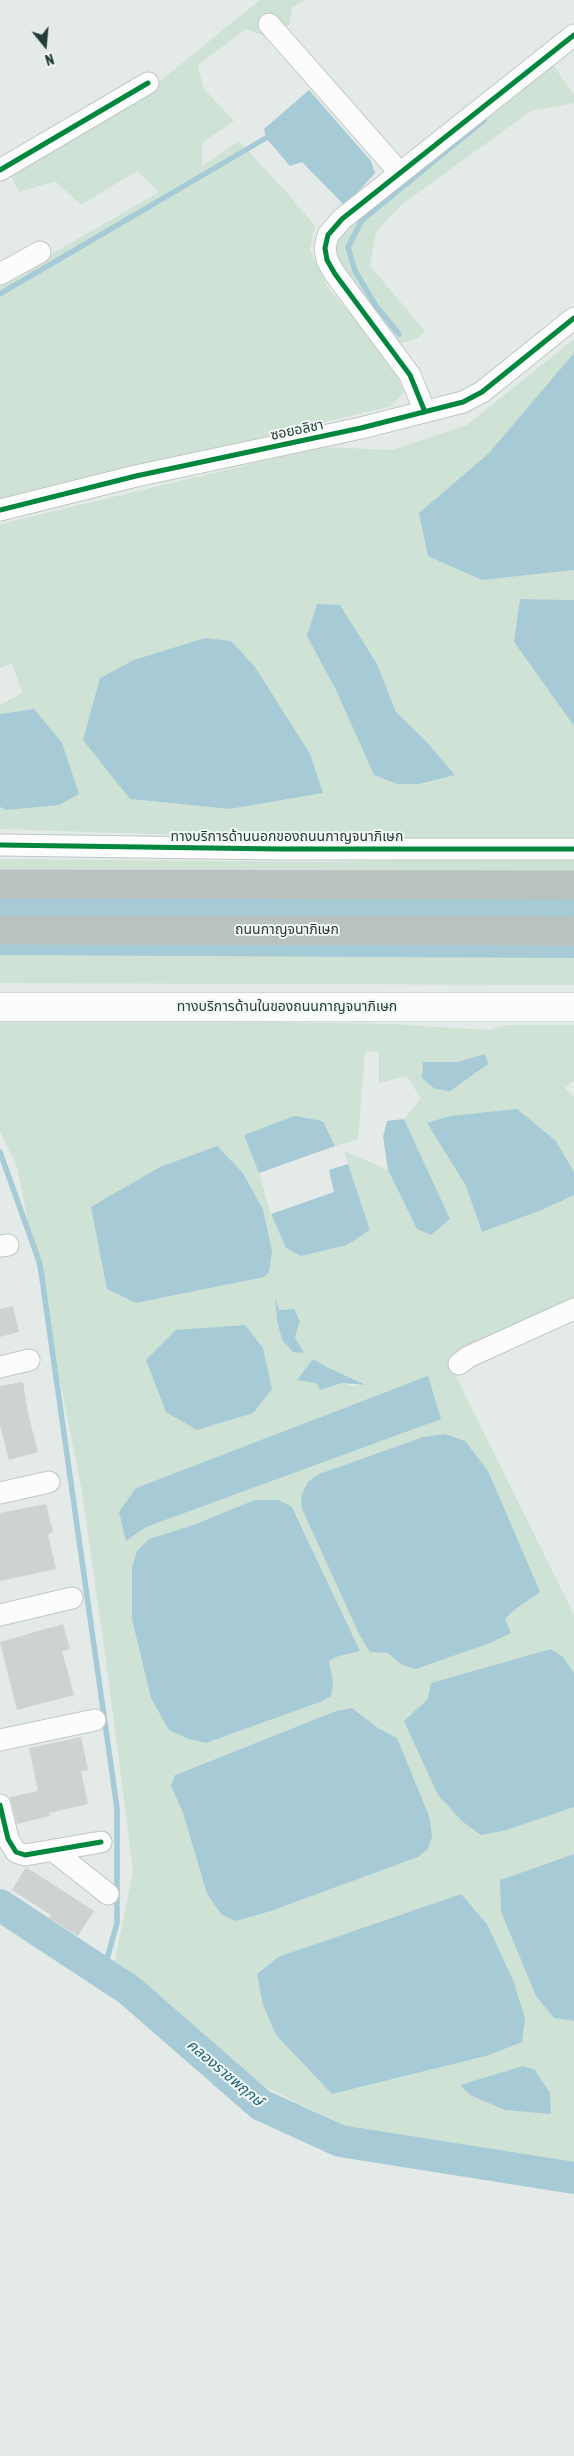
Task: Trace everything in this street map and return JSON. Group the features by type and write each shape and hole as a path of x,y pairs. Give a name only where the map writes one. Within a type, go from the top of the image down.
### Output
{"highway":[{"path":"0,884 574,885"},
{"name":"ถนนกาญจนาภิเษก","path":"0,930 574,931"}],"main road":[{"name":"ทางบริการด้านในของถนนกาญจนาภิเษก","path":"0,1007 574,1007"}],"street":[{"path":"269,24 400,173"},
{"path":"425,412 410,375 335,274 327,260 325,248 328,234 342,219 574,34"},
{"path":"0,170 148,83"},
{"path":"0,274 40,252"},
{"name":"ซอยอลิชา","path":"0,510 136,476 361,428 463,402 482,392 574,318"},
{"name":"ทางบริการด้านนอกของถนนกาญจนาภิเษก","path":"0,845 279,850 574,849"},
{"path":"459,1364 468,1357 574,1309"},
{"path":"0,1368 29,1360"},
{"path":"0,1492 49,1482"},
{"path":"0,1615 72,1598"},
{"path":"0,1740 95,1720"},
{"path":"0,1805 8,1839 16,1852 25,1855 55,1852 101,1842"},
{"path":"55,1852 108,1894"}],"green space":[{"path":"260,0 305,0 292,8 289,25 264,36 246,29 198,65 203,88 234,121 202,143 202,166 239,141 289,195 315,226 310,250 328,288 360,325 395,372 404,392 392,406 0,500 0,284 159,192 137,171 81,205 55,181 19,192 12,177 159,82"},
{"path":"551,62 574,95 574,103 531,111 401,205 376,232 370,266 425,331 417,339 399,344 344,274 335,247 341,229"},
{"path":"574,339 574,353 488,454 419,513 482,580 574,570 574,600 520,599 514,642 574,726 574,839 304,839 0,829 0,807 6,810 34,709 0,714 0,705 22,693 12,663 0,668 0,524 322,447 392,450 467,425","holes":["340,605 377,664 396,712 425,740 454,775 419,784 397,784 374,775 335,688","112,775 322,793 230,809 130,799"]},
{"path":"519,858 574,859 574,985 0,983 0,859 320,862"},
{"path":"0,1017 389,1024 488,1030 507,1025 574,1025 574,1080 565,1088 574,1097 574,1172 556,1141 427,1123 466,1186 482,1232 542,1210 574,1195 574,1307 451,1366 574,1615 574,1673 563,1657 551,1649 529,1656 507,1830 574,1807 574,1854 500,1880 501,1912 536,1996 554,2018 574,2021 574,2171 360,2134 264,2086 115,1961 133,1870 106,1661 81,1486 17,1167 0,1132","holes":["365,1051 379,1052 379,1083 407,1076 421,1099 404,1119 450,1219 417,1229 388,1170 344,1151 370,1230 347,1245 301,1256 286,1248 271,1214 258,1169 244,1135 323,1120 335,1146 358,1139","485,1054 422,1078 424,1062 457,1062","242,1172 263,1209 272,1251","276,1299 279,1310 300,1321 295,1337 304,1353 277,1320","313,1359 365,1384 353,1386 342,1383 320,1390 316,1383","428,1377 146,1527 126,1541 136,1488","445,1434 540,1592 513,1611 504,1620 511,1632 402,1665 359,1634 302,1509 301,1496 319,1474 423,1437","292,1506 360,1651 336,1657 329,1661 331,1696 320,1702 206,1743 132,1619 132,1567 137,1551 149,1539 196,1524","352,1708 378,1728 397,1738 418,1857 271,1911 236,1921 207,1894 183,1813 171,1786 176,1774 336,1711","461,1894 487,1924 513,1980 486,2056 333,2094 276,2035 263,2005 257,1974 278,1957","535,2070 550,2093 551,2113 505,2110"]}],"water":[{"path":"309,90 371,161 375,173 345,206 302,162 290,166 266,138 264,129"},
{"path":"574,353 574,570 482,580 428,556 419,513 488,454"},
{"path":"520,599 574,600 574,726 514,642"},
{"path":"317,604 340,605 377,664 396,712 425,740 455,775 419,784 397,784 374,775 335,688 307,636"},
{"path":"205,638 231,641 255,667 310,754 323,793 230,809 130,799 83,740 100,678 134,660"},
{"path":"34,709 62,743 79,794 59,805 6,810 0,807 0,714"},
{"path":"0,871 574,876 574,958 0,955"},
{"path":"485,1054 488,1064 450,1091 435,1089 422,1078 423,1062 457,1062"},
{"path":"517,1109 556,1141 574,1172 574,1195 542,1210 482,1232 466,1186 427,1123 450,1116"},
{"path":"294,1116 323,1121 335,1146 259,1173 244,1135"},
{"path":"404,1119 450,1219 431,1235 417,1229 388,1170 383,1137 387,1121"},
{"path":"217,1146 242,1172 263,1209 272,1251 269,1272 264,1277 136,1303 107,1289 91,1207 160,1167"},
{"path":"348,1164 370,1230 347,1245 301,1256 286,1248 271,1214 334,1192 329,1170"},
{"path":"275,1296 279,1310 294,1309 300,1321 295,1337 304,1353 293,1352 282,1340 277,1320"},
{"path":"245,1325 263,1348 272,1389 253,1413 197,1430 166,1412 146,1360 176,1330"},
{"path":"313,1359 366,1385 342,1383 320,1390 316,1383 297,1380"},
{"path":"428,1376 441,1419 146,1527 126,1541 119,1512 136,1488"},
{"path":"445,1434 465,1441 488,1471 540,1592 505,1619 511,1633 490,1643 416,1669 402,1665 387,1653 370,1652 359,1634 302,1509 301,1496 308,1482 319,1474 423,1437"},
{"path":"255,1500 279,1500 292,1507 360,1651 336,1657 329,1661 333,1682 331,1696 320,1702 206,1743 189,1739 169,1730 151,1698 132,1619 132,1567 137,1551 149,1539 196,1524"},
{"path":"551,1649 563,1657 574,1673 574,1807 507,1830 481,1835 463,1822 438,1795 404,1721 428,1699 431,1683"},
{"path":"352,1708 378,1728 397,1738 429,1816 432,1836 428,1849 418,1857 271,1911 236,1921 222,1915 207,1894 183,1813 171,1786 175,1775 336,1711"},
{"path":"574,1854 574,2021 554,2018 536,1996 501,1912 500,1880"},
{"path":"461,1894 487,1924 513,1980 525,2018 522,2042 486,2056 332,2094 276,2035 263,2005 257,1974 278,1957"},
{"path":"523,2066 535,2070 550,2093 551,2114 505,2110 470,2095 460,2085"}],"building":[{"path":"13,1306 19,1332 0,1337 0,1309"},
{"path":"23,1382 28,1413 38,1452 9,1460 0,1426 0,1386"},
{"path":"46,1504 53,1532 48,1534 56,1569 0,1581 0,1513"},
{"path":"63,1624 70,1649 62,1651 74,1695 17,1710 0,1642"},
{"path":"81,1737 88,1770 81,1771 88,1804 49,1813 50,1816 17,1824 10,1797 38,1791 29,1748"},
{"path":"26,1867 94,1911 78,1936 49,1918 51,1915 12,1890"}],"waterway":[{"path":"399,334 376,306 355,271 348,247 362,220 484,120"},
{"path":"0,294 266,138"},
{"path":"0,1152 40,1264 117,1808 117,1923 103,1973"},
{"name":"คลองราชพฤกษ์","path":"0,1905 129,1990 261,2105 340,2141 574,2178"}],"cycle path":[{"path":"425,412 410,375 335,274 327,260 325,248 328,235 342,219 574,35"},
{"path":"0,170 148,83"},
{"path":"0,510 136,476 361,428 463,402 482,392 574,318"},
{"path":"0,845 279,849 574,849"},
{"path":"0,1805 8,1839 16,1852 25,1855 101,1842"}]}
